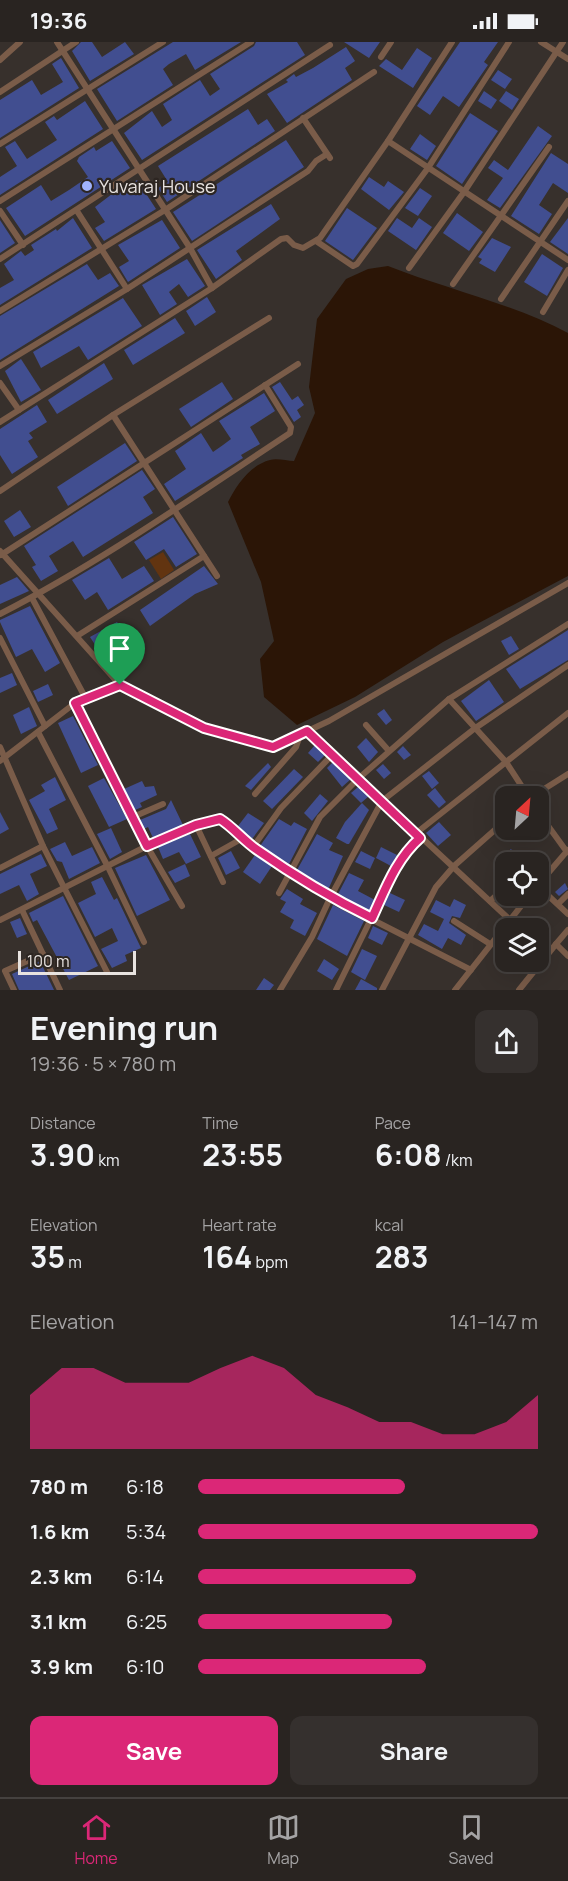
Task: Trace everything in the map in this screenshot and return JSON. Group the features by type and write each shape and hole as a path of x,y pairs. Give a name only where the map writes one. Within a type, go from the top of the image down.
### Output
{"street":[{"path":"0,60 20,42"},
{"path":"57,42 190,248 212,288"},
{"path":"0,92 76,42"},
{"path":"0,144 163,42"},
{"path":"0,201 251,42"},
{"path":"381,57 391,42"},
{"path":"0,422 212,288 281,239 286,238 294,245 303,248 316,241 388,141 452,42"},
{"path":"316,241 345,262 353,266 357,264 428,168 509,42"},
{"path":"541,42 568,59"},
{"path":"409,268 464,192 562,42"},
{"path":"0,259 330,45"},
{"path":"0,311 165,210 374,72"},
{"path":"0,366 127,290 308,171 316,160 328,156 303,118"},
{"path":"388,141 539,243 568,260"},
{"path":"453,285 549,147"},
{"path":"501,299 568,201"},
{"path":"0,211 23,245"},
{"path":"77,211 127,290"},
{"path":"543,312 568,270"},
{"path":"0,491 112,415 269,318"},
{"path":"298,363 1,554 40,593 120,685 204,728 273,747 300,735 568,583"},
{"path":"0,383 19,410"},
{"path":"0,614 32,598 174,510 292,431 266,385"},
{"path":"112,415 217,576"},
{"path":"77,636 204,556"},
{"path":"32,598 86,699"},
{"path":"279,893 320,817 359,778 449,699 568,624"},
{"path":"0,638 45,726"},
{"path":"280,990 312,937 330,898 382,801 474,729 568,665"},
{"path":"2,759 75,703 120,685"},
{"path":"449,699 506,762 522,786"},
{"path":"75,703 147,846 182,906"},
{"path":"336,990 399,862 418,836 568,713"},
{"path":"366,725 389,751"},
{"path":"307,731 508,918"},
{"path":"38,732 144,942"},
{"path":"255,795 296,747 300,735"},
{"path":"0,747 2,759 43,846 107,972"},
{"path":"253,847 281,808 333,754"},
{"path":"549,786 568,774"},
{"path":"133,817 163,804"},
{"path":"0,920 147,846 196,825 220,819 253,847 330,898 471,970"},
{"path":"196,825 223,882"},
{"path":"549,827 567,851 549,872"},
{"path":"382,990 436,887 454,866 495,830"},
{"path":"211,856 243,838"},
{"path":"1,866 43,846"},
{"path":"558,904 568,894"},
{"path":"549,895 568,914"},
{"path":"490,901 495,897"},
{"path":"510,918 520,906"},
{"path":"22,910 60,990"},
{"path":"454,921 490,944"},
{"path":"519,990 568,930"},
{"path":"455,990 495,937"},
{"path":"555,944 568,956"},
{"path":"14,990 3,972 43,954"}],"shaded area":[{"path":"388,266 503,305 568,333 568,576 443,642 355,697 297,725 264,697 260,659 274,641 261,582 228,502 235,489 256,466 273,459 294,461 315,413 309,387 317,319 346,279 368,269"},
{"path":"163,552 174,570 161,579 149,560"}],"building":[{"path":"81,42 92,42 102,57 125,42 134,54 90,81 72,51"},
{"path":"173,42 241,42 195,70 186,54 169,64 163,69 173,85 117,121 97,89"},
{"path":"256,42 297,42 305,55 142,160 124,133 152,111 162,127 172,120 163,104 200,80 210,96 220,89 210,74 254,46"},
{"path":"344,42 380,42 369,58"},
{"path":"460,42 498,42 484,62 488,65 459,107 443,96 430,115 417,106"},
{"path":"346,47 355,61 345,68 352,80 287,123 267,94 288,82 286,80 294,74 296,77"},
{"path":"417,48 432,58 413,88 379,66 386,59 402,70"},
{"path":"61,58 79,88 0,138 0,100 32,80 41,95 63,82 52,64"},
{"path":"498,70 512,79 505,89 491,80"},
{"path":"484,91 497,100 491,109 478,101"},
{"path":"506,91 519,99 512,110 499,101"},
{"path":"85,101 103,129 0,195 0,177 17,166 5,147 15,141 27,159 57,140 45,122 54,116 57,120"},
{"path":"248,109 258,125 267,119 275,131 167,202 158,188 168,182 158,166"},
{"path":"470,113 498,131 462,184 436,166"},
{"path":"538,126 552,136 500,208 487,200 503,178 488,168 494,160 508,170"},
{"path":"420,134 436,146 427,160 410,149"},
{"path":"286,140 304,167 192,241 173,212"},
{"path":"112,141 130,168 25,236 6,208 41,185 51,201 69,190 88,177 77,161 79,157 94,147 96,151"},
{"path":"551,153 568,164 568,193 553,183 539,205 552,214 539,234 511,216"},
{"path":"369,177 384,187 388,181 404,192 389,210 361,189"},
{"path":"137,180 156,209 104,241 95,228 105,222 95,207 125,184 126,187"},
{"path":"420,188 432,196 418,216 405,208"},
{"path":"271,204 280,219 236,251 242,260 216,279 197,250"},
{"path":"347,208 377,228 353,260 325,241"},
{"path":"457,213 483,232 469,251 443,233"},
{"path":"73,218 92,248 0,305 0,288 14,280 4,264 21,251 25,256 34,250 31,245 56,229 57,231"},
{"path":"397,218 412,228 419,218 432,227 416,250 388,231"},
{"path":"568,218 568,254 550,242"},
{"path":"0,220 15,243 0,253"},
{"path":"162,220 180,248 128,282 119,267 129,261 118,245"},
{"path":"492,238 511,247 495,272 479,263 482,259 478,257"},
{"path":"542,254 563,268 547,296 524,282"},
{"path":"187,259 205,286 188,297 179,284 169,292 177,304 160,315 142,285"},
{"path":"87,264 98,280 110,273 119,286 0,360 0,316"},
{"path":"207,297 216,312 195,326 186,311"},
{"path":"123,298 142,326 88,360 79,346 41,368 33,352"},
{"path":"175,318 185,333 133,365 124,350"},
{"path":"21,359 41,390 21,402 5,371"},
{"path":"104,363 113,379 57,414 48,400"},
{"path":"222,382 233,399 191,427 179,409"},
{"path":"280,382 292,400 298,396 304,405 297,410 301,417 294,422 272,387"},
{"path":"264,393 275,411 250,427 260,444 241,455 243,458 175,501 164,484 186,469 175,451 201,433 213,452 231,439 219,421"},
{"path":"37,405 47,422 29,433 33,438 28,441 38,457 12,474 0,455 0,429"},
{"path":"125,443 137,461 68,506 57,487"},
{"path":"142,470 155,489 143,497 153,513 83,557 73,541 49,556 58,571 41,581 32,567 36,565 24,546"},
{"path":"20,510 31,527 14,537 4,521"},
{"path":"173,517 197,554 176,567 164,549 146,560 134,542"},
{"path":"109,558 122,579 144,566 154,581 108,610 97,592 85,600 72,580"},
{"path":"204,566 218,584 195,594 150,626 140,610"},
{"path":"17,577 29,591 0,604 0,585"},
{"path":"30,606 60,663 45,672 32,649 16,657 0,622"},
{"path":"117,622 128,640 103,657 90,637"},
{"path":"568,630 568,660 520,689 506,669"},
{"path":"511,636 519,649 509,655 501,641"},
{"path":"12,673 17,685 0,693 0,678"},
{"path":"489,680 504,702 476,721 461,701"},
{"path":"48,684 53,695 38,702 33,691"},
{"path":"29,707 37,726 21,734 13,715"},
{"path":"384,709 392,720 386,725 377,714"},
{"path":"73,716 98,765 81,773 58,723"},
{"path":"366,738 378,752 369,762 357,747"},
{"path":"315,745 325,755 318,762 308,753"},
{"path":"403,746 411,755 404,760 397,752"},
{"path":"333,762 351,779 342,787 327,768"},
{"path":"268,763 271,767 251,790 245,786"},
{"path":"383,764 391,773 384,779 376,770"},
{"path":"294,769 303,777 272,809 263,801"},
{"path":"429,771 439,783 432,789 422,776"},
{"path":"55,777 66,800 49,809 58,829 47,834 29,800 45,791 41,785"},
{"path":"104,778 127,819 109,827 88,786"},
{"path":"142,781 145,787 154,786 157,795 140,803 142,807 135,810 124,789"},
{"path":"358,787 369,796 361,803 351,793"},
{"path":"435,788 446,802 439,808 427,795"},
{"path":"320,794 328,801 312,821 304,813"},
{"path":"171,800 183,825 153,838 148,827 144,829 140,820 166,809"},
{"path":"362,803 369,810 347,844 336,838 345,822"},
{"path":"0,812 9,829 0,834"},
{"path":"248,813 264,823 252,839 238,826"},
{"path":"279,819 291,826 294,822 307,829 289,864 260,846"},
{"path":"439,822 451,835 438,846 426,833"},
{"path":"111,828 122,852 110,859 97,834"},
{"path":"190,834 201,857 186,864 179,852 163,859 158,847"},
{"path":"317,834 333,843 329,850 343,856 328,890 297,870"},
{"path":"65,842 72,856 92,847 100,863 69,879 62,862 57,861 50,849"},
{"path":"381,847 397,855 391,866 376,858"},
{"path":"231,851 240,868 226,875 218,858"},
{"path":"361,851 375,858 370,869 355,862"},
{"path":"41,854 47,866 30,874 39,894 27,901 19,885 0,894 0,874"},
{"path":"146,855 170,900 137,916 115,868"},
{"path":"255,855 272,866 260,884 243,872"},
{"path":"185,864 190,876 175,883 168,872"},
{"path":"349,873 364,880 358,891 375,900 369,912 337,896"},
{"path":"102,877 114,900 117,898 141,948 125,955 127,961 112,968 101,949 118,941 112,928 95,937 78,903 96,894 91,882"},
{"path":"565,883 568,889 559,896 555,892"},
{"path":"287,889 303,899 300,904 317,913 305,936 290,928 294,920 280,912 286,902 280,899"},
{"path":"390,893 405,900 399,912 384,905"},
{"path":"63,896 98,966 69,980 37,920 33,922 29,913"},
{"path":"454,899 466,905 460,918 452,916 449,923 466,935 461,945 448,938 442,949 418,935 424,924 438,931 444,919 430,912 436,900 450,907"},
{"path":"333,905 364,921 347,956 317,939"},
{"path":"20,918 27,934 17,938 10,922"},
{"path":"373,926 388,933 382,945 368,938"},
{"path":"362,949 377,956 365,980 351,972"},
{"path":"324,959 339,969 332,980 317,971"},
{"path":"40,961 54,990 19,990 12,974"},
{"path":"264,978 274,985 270,990 256,990"},
{"path":"361,979 377,988 377,990 355,990"}],"place":[{"name":"Yuvaraj House","path":"87,186"}],"route":[{"path":"120,685 204,728 273,747 307,731 359,778 420,838 407,850 399,862 372,918 330,898 290,872 253,847 220,819 215,818 196,825 147,846 75,703 120,685"}]}
